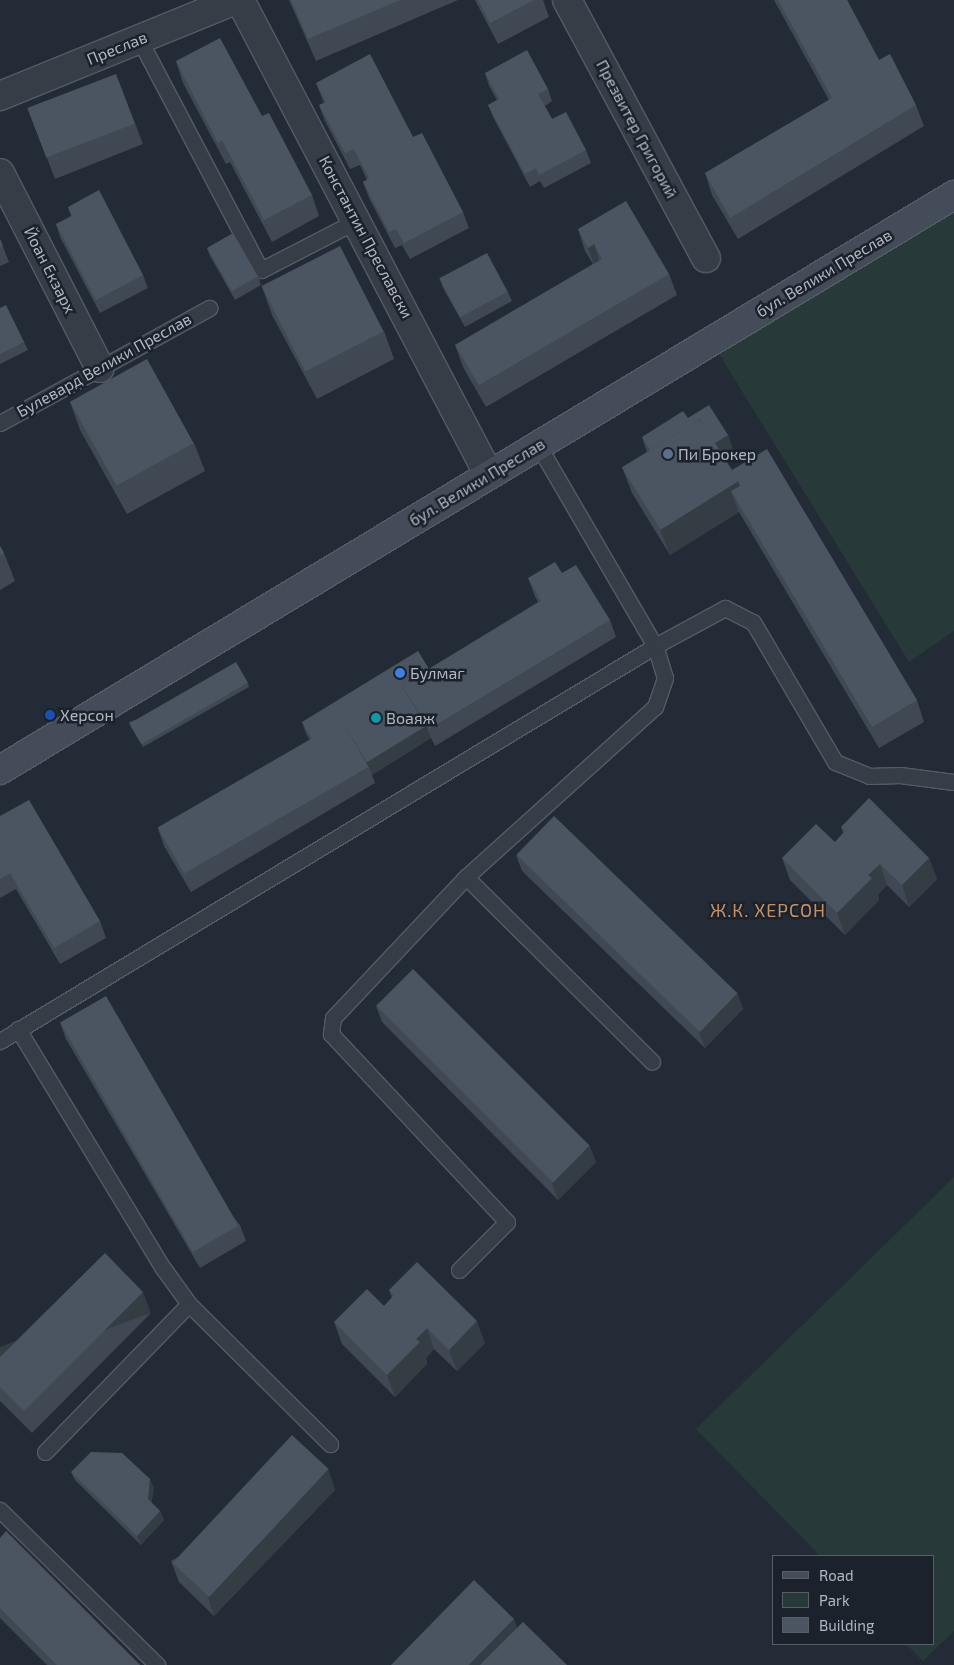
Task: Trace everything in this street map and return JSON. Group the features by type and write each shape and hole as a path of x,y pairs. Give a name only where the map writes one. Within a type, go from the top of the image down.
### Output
{"main road":[{"name":"бул. Велики Преслав","path":"0,770 954,195"}],"street":[{"name":"Преслав","path":"0,96 235,0"},
{"name":"Константин Преславски","path":"240,0 358,220 489,475"},
{"name":"Презвитер Григорий","path":"567,0 706,258"},
{"name":"Йоан Екзарх","path":"0,173 100,368"}],"lane":[{"path":"139,39 261,270 358,220"},
{"name":"Булевард Велики Преслав","path":"0,423 209,308"},
{"path":"459,1270 507,1222 331,1034 333,1018 466,877 655,707 665,678 655,646 538,445"},
{"path":"0,1041 655,646 725,608 753,622 835,762 869,776 900,775 954,782"},
{"path":"466,877 652,1062"},
{"path":"18,1029 163,1268 189,1304 330,1444"},
{"path":"45,1452 189,1304"},
{"path":"0,1510 157,1665"}],"green space":[{"path":"954,195 954,631 909,662 711,341"},
{"path":"954,1177 954,1631 923,1661 907,1645 934,1645 934,1555 819,1555 696,1429"}],"building":[{"path":"291,0 400,0 308,39"},
{"path":"478,0 534,0 490,23"},
{"path":"778,0 847,0 879,60 890,54 916,105 730,218 705,173 832,98"},
{"path":"220,38 262,116 269,113 312,195 264,220 222,140 218,143 176,61"},
{"path":"527,50 548,89 538,94 552,119 566,112 586,150 539,175 536,168 525,174 488,105 499,99 485,73"},
{"path":"370,54 413,137 422,133 463,212 404,243 396,229 389,232 363,182 369,178 354,149 345,153 319,105 326,102 316,83"},
{"path":"116,74 135,123 46,158 27,108"},
{"path":"99,190 143,275 96,300 56,224 72,216 68,207"},
{"path":"626,201 669,274 479,385 455,345 602,259 594,244 588,248 578,229"},
{"path":"233,233 258,276 232,291 207,248"},
{"path":"340,246 384,332 305,371 262,286"},
{"path":"487,253 508,292 460,317 439,278"},
{"path":"6,305 24,342 0,354 0,308"},
{"path":"147,359 194,443 117,486 70,402"},
{"path":"709,405 728,435 715,443 700,419 650,450 642,437 683,411 688,418"},
{"path":"700,419 739,481 661,530 622,468"},
{"path":"767,449 917,700 872,727 731,491 740,486 732,470"},
{"path":"0,546 4,553 0,556"},
{"path":"555,562 562,573 576,565 610,620 429,729 402,685 541,601 528,578"},
{"name":"Воаяж","path":"418,651 429,669 402,685 426,726 367,762 342,721 312,739 302,722"},
{"path":"236,662 248,683 141,744 129,724"},
{"path":"342,721 369,767 184,873 158,828"},
{"path":"869,798 929,858 902,885 880,864 868,875 872,878 837,913 782,858 816,824 835,842 845,831 841,827"},
{"path":"29,800 100,921 54,948 10,873 0,879 0,816"},
{"path":"554,816 737,993 700,1032 516,855"},
{"path":"413,969 590,1146 553,1183 376,1006"},
{"path":"106,996 238,1225 193,1252 60,1022"},
{"path":"105,1253 143,1292 24,1411 0,1387 0,1357"},
{"path":"417,1262 477,1321 449,1350 427,1328 416,1339 420,1342 387,1375 334,1322 367,1289 384,1306 394,1295 389,1290"},
{"path":"292,1435 329,1469 209,1597 173,1563"},
{"path":"91,1452 122,1453 150,1479 148,1499 160,1511 137,1536 71,1472"},
{"path":"6,1531 140,1665 57,1665 0,1608 0,1538"},
{"path":"474,1580 514,1619 469,1665 391,1665"},
{"path":"523,1622 567,1665 480,1665"}],"place":[{"name":"Пи Брокер","path":"668,454"},
{"name":"Булмаг","path":"400,673"},
{"name":"Херсон","path":"50,715"},
{"name":"Воаяж","path":"376,718"}],"district":[{"name":"Ж.К. ХЕРСОН","path":"768,910"}]}
